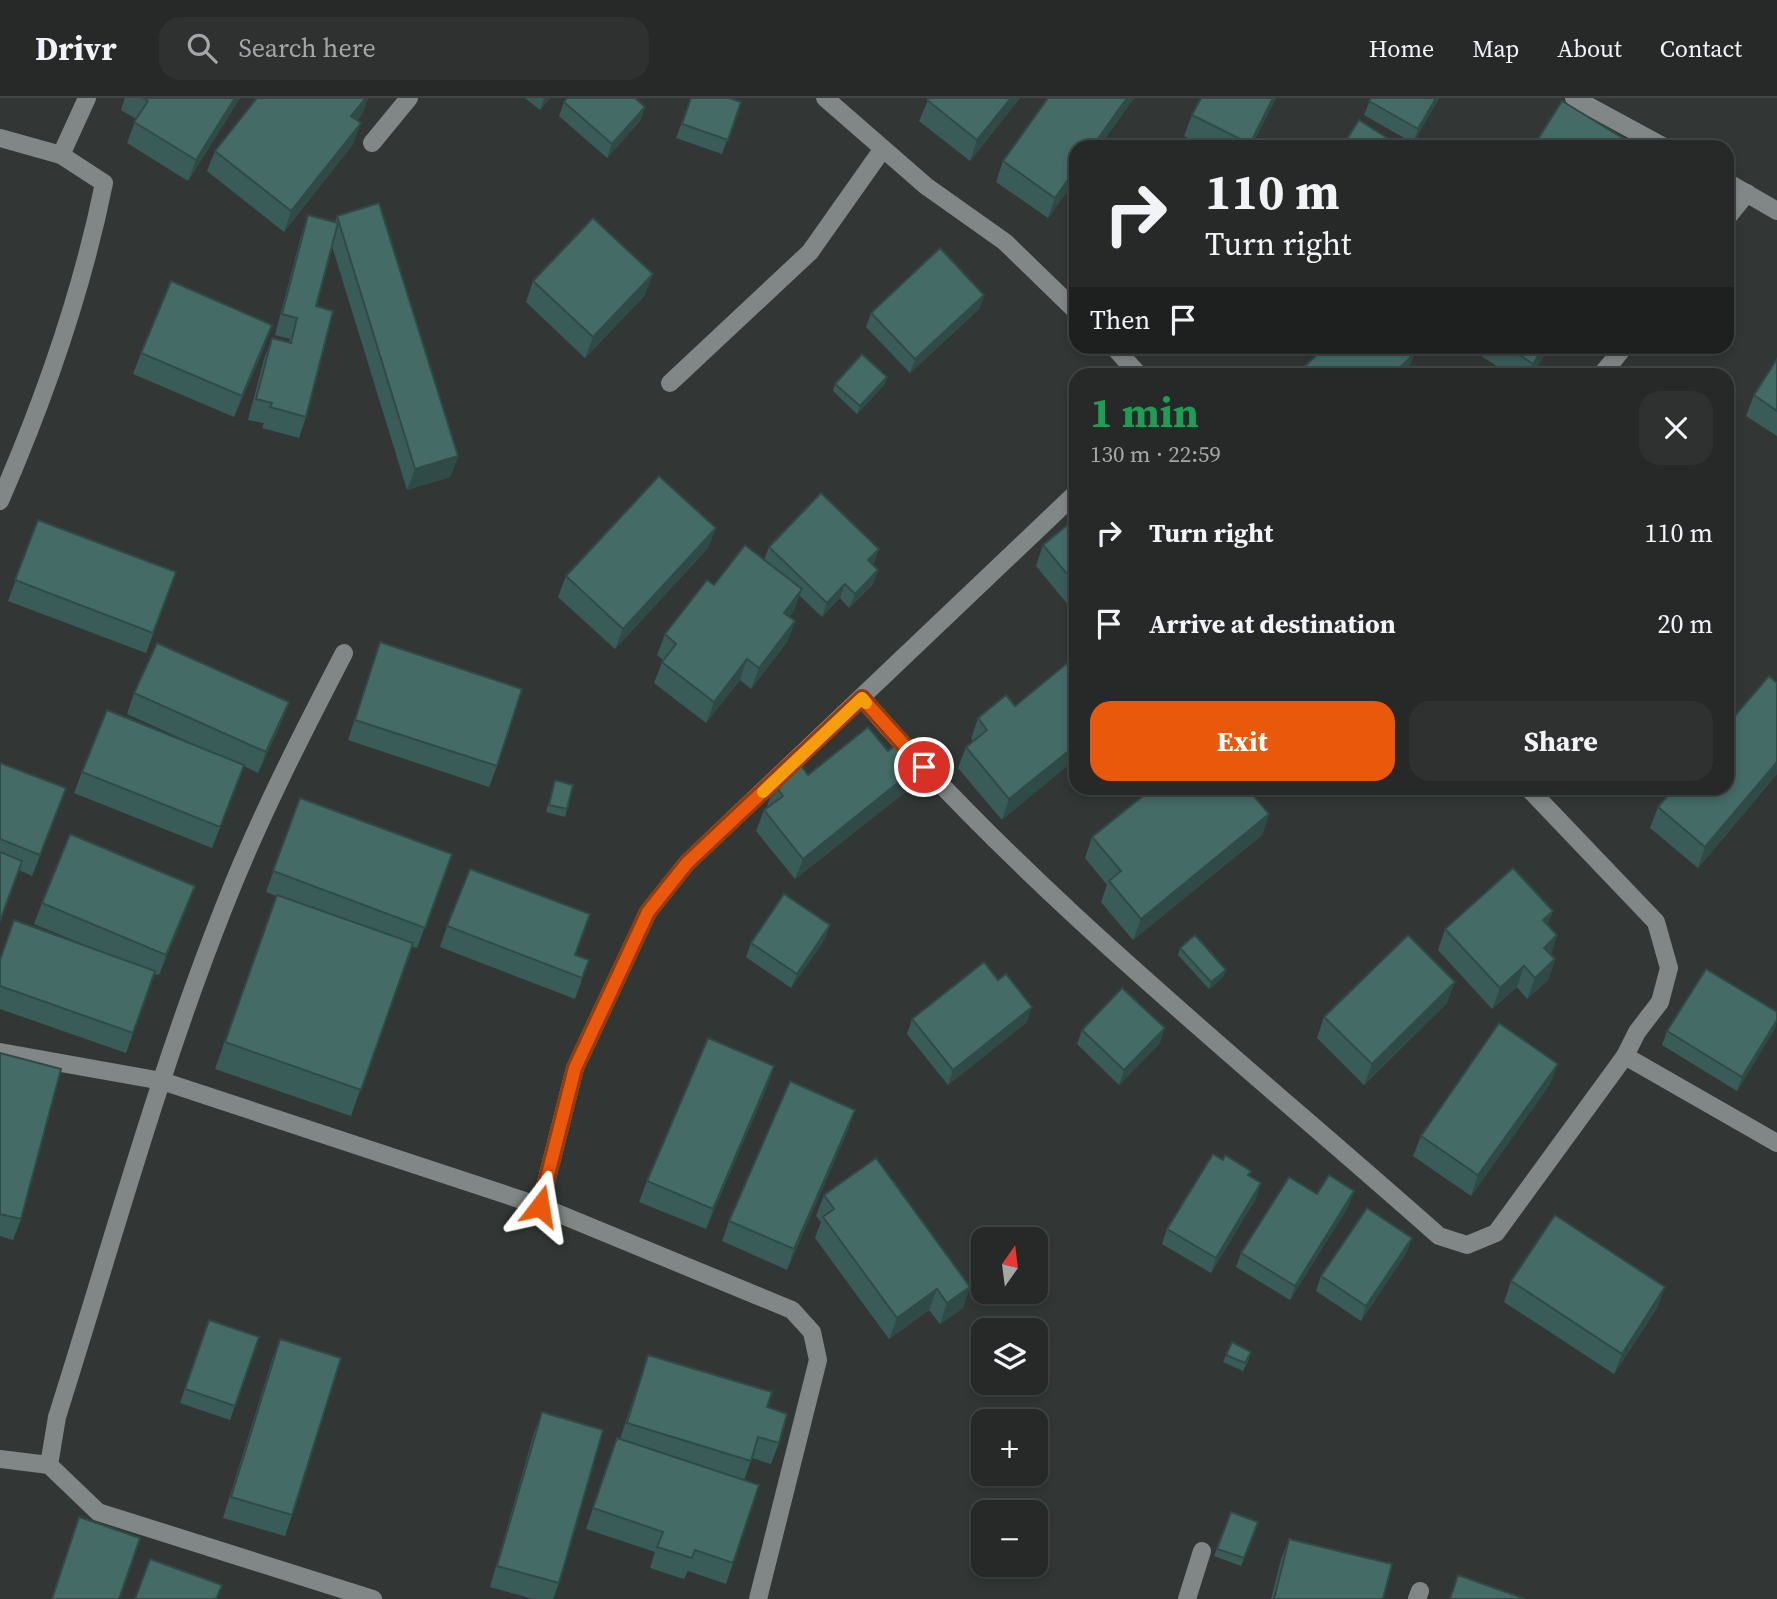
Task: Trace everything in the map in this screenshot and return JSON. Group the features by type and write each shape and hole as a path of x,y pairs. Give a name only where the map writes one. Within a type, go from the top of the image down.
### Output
{"street":[{"path":"61,155 87,98"},
{"path":"372,143 409,98"},
{"path":"824,98 882,150 1005,242 1069,304"},
{"path":"1574,98 1651,140"},
{"path":"0,138 61,155 104,183 79,284 20,455 0,502"},
{"path":"670,383 810,252 882,150"},
{"path":"1734,186 1777,211"},
{"path":"1734,210 1748,193"},
{"path":"1120,354 1133,368"},
{"path":"1607,368 1618,354"},
{"path":"540,1206 575,1068 648,912 687,863 1069,500"},
{"path":"49,1465 57,1416 162,1081 224,907 300,737 344,653"},
{"path":"862,698 904,747 1002,847 1161,993 1439,1236 1467,1245 1496,1233 1625,1056 1637,1032 1660,1002 1669,968 1656,922 1535,795"},
{"path":"0,1052 162,1081 540,1206 792,1310 812,1332 818,1360 758,1599"},
{"path":"1625,1056 1777,1143"},
{"path":"0,1459 49,1465 98,1513 373,1599"},
{"path":"1187,1599 1202,1551"}],"building":[{"path":"143,98 235,98 196,160 134,122 148,101"},
{"path":"257,98 366,98 351,116 361,123 291,211 215,151"},
{"path":"567,98 635,98 645,107 612,144 564,102"},
{"path":"691,98 729,98 741,102 728,140 682,124"},
{"path":"1011,98 977,140 927,100"},
{"path":"1048,98 1127,98 1097,140 1069,140 1069,178 1055,198 1003,161"},
{"path":"1201,98 1273,98 1252,140 1242,140 1192,115"},
{"path":"1371,98 1436,98 1418,129 1369,101"},
{"path":"1562,101 1626,140 1537,140"},
{"path":"1359,120 1390,140 1346,140"},
{"path":"379,203 458,456 415,469 337,216"},
{"path":"308,215 338,223 316,306 333,311 306,417 270,407 272,403 256,399 272,338 291,343 297,318 282,314"},
{"path":"593,218 653,274 593,337 533,281"},
{"path":"940,248 984,295 915,359 871,313"},
{"path":"171,281 272,325 242,396 141,353"},
{"path":"862,354 887,377 860,406 835,384"},
{"path":"1318,354 1414,354 1399,368 1303,368"},
{"path":"1518,354 1539,354 1533,364"},
{"path":"1777,359 1777,411 1754,395"},
{"path":"659,476 716,528 623,629 566,576"},
{"path":"821,493 879,549 868,560 878,570 855,594 845,584 827,603 769,547"},
{"path":"38,520 176,572 153,633 15,580"},
{"path":"1069,524 1069,577 1043,545"},
{"path":"745,545 802,589 784,613 795,621 759,668 747,659 714,702 662,662 676,644 665,634 707,580 714,585"},
{"path":"380,642 522,689 497,766 355,720"},
{"path":"157,643 289,702 266,752 134,693"},
{"path":"1069,662 1069,751 1009,799 966,747 987,730 978,718 1006,695 1015,706"},
{"path":"1769,676 1777,683 1777,762 1705,847 1658,807 1668,795 1734,795 1734,717"},
{"path":"107,710 244,765 220,827 82,772"},
{"path":"868,727 888,751 896,744 915,769 803,859 764,810 783,796 775,785 800,764 808,775"},
{"path":"0,763 66,788 40,855 0,839"},
{"path":"555,780 573,785 567,809 549,805"},
{"path":"1144,795 1253,795 1269,814 1141,919 1109,881 1121,871 1092,837"},
{"path":"300,798 452,854 425,928 273,871"},
{"path":"70,834 195,886 166,955 42,903"},
{"path":"0,852 22,861 0,921"},
{"path":"1513,868 1553,911 1543,920 1557,935 1544,948 1555,959 1535,978 1524,966 1500,988 1445,929"},
{"path":"470,869 590,914 575,955 589,960 582,978 447,926"},
{"path":"784,894 830,925 797,974 751,943"},
{"path":"277,895 413,943 361,1090 225,1042"},
{"path":"14,920 155,971 133,1033 0,986 0,960"},
{"path":"1195,935 1226,970 1211,982 1180,948"},
{"path":"1408,935 1455,982 1372,1064 1324,1017"},
{"path":"984,962 998,980 1006,974 1032,1007 953,1070 912,1019"},
{"path":"1706,969 1777,1012 1777,1020 1742,1077 1667,1031"},
{"path":"1122,988 1165,1028 1124,1070 1082,1030"},
{"path":"1499,1023 1558,1064 1478,1175 1421,1136"},
{"path":"708,1038 774,1066 713,1209 647,1181"},
{"path":"0,1053 61,1069 21,1219 0,1214"},
{"path":"790,1081 855,1110 794,1249 729,1221"},
{"path":"1213,1154 1223,1160 1225,1155 1251,1171 1248,1175 1261,1183 1216,1258 1167,1229"},
{"path":"876,1158 970,1287 947,1303 937,1289 897,1318 823,1217 834,1209 824,1195"},
{"path":"1329,1175 1354,1191 1295,1286 1241,1253 1289,1177 1317,1194"},
{"path":"1367,1208 1412,1238 1366,1306 1321,1276"},
{"path":"1555,1215 1665,1287 1622,1354 1511,1281"},
{"path":"209,1320 259,1337 235,1406 185,1389"},
{"path":"280,1339 341,1358 292,1515 231,1497"},
{"path":"1232,1342 1251,1352 1245,1363 1226,1355"},
{"path":"648,1355 772,1392 767,1407 787,1414 779,1443 758,1437 751,1461 627,1423"},
{"path":"542,1412 603,1430 559,1583 497,1566"},
{"path":"617,1438 759,1485 733,1563 695,1550 692,1558 657,1547 663,1532 593,1508"},
{"path":"1231,1512 1258,1522 1244,1558 1217,1549"},
{"path":"79,1517 140,1538 119,1599 52,1599"},
{"path":"1289,1539 1392,1564 1383,1599 1274,1599"},
{"path":"150,1559 222,1585 216,1599 135,1599"},
{"path":"1458,1575 1525,1599 1450,1599"}],"slow traffic":[{"path":"763,792 862,698 866,703"}],"route":[{"path":"540,1206 575,1068 648,912 687,863 862,698 924,767"}]}
